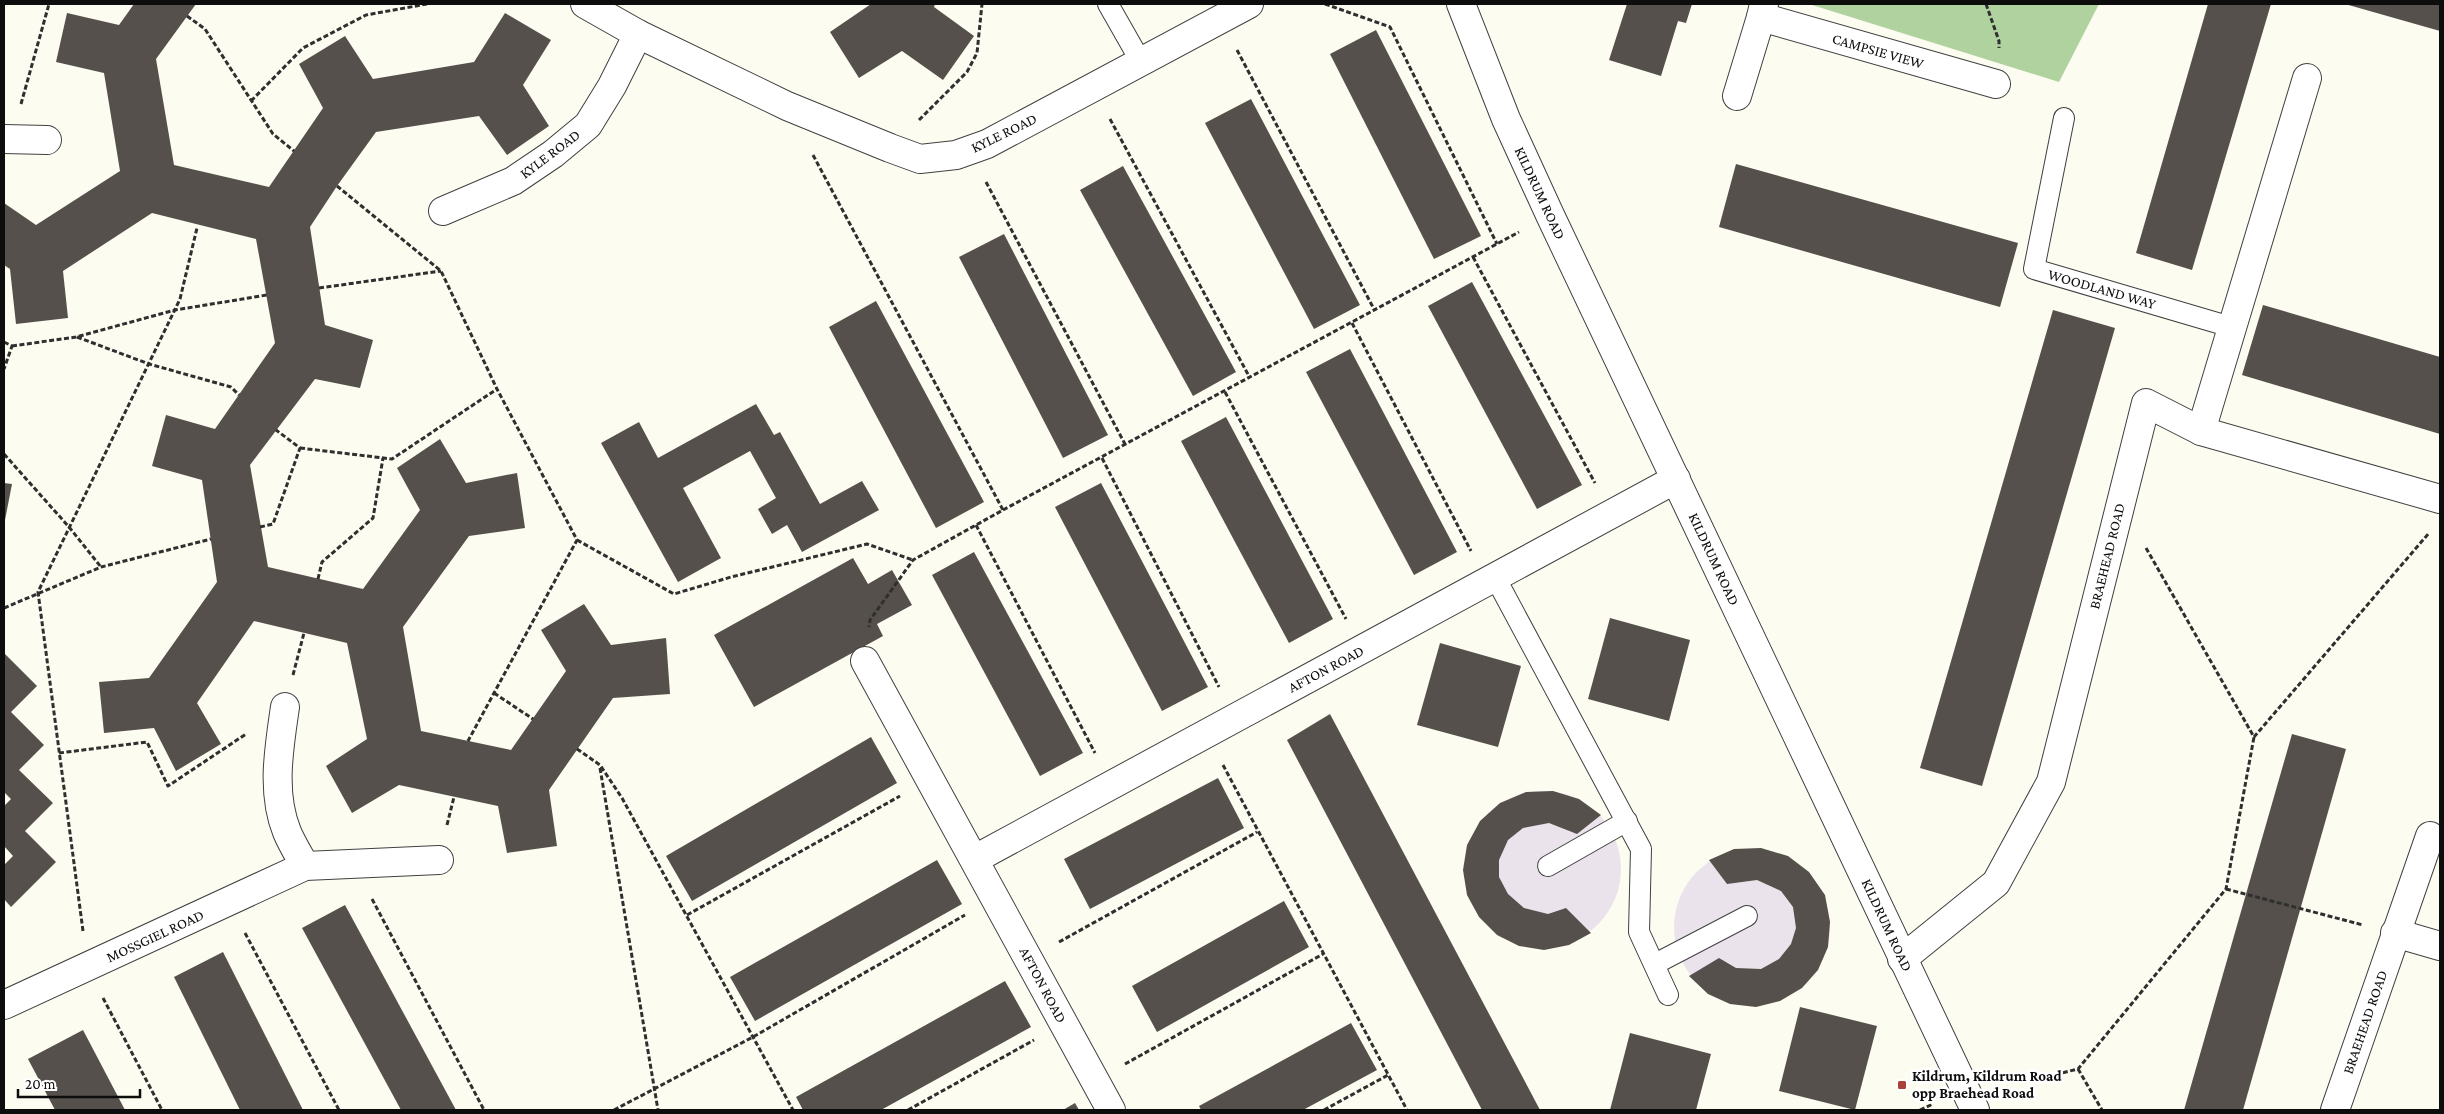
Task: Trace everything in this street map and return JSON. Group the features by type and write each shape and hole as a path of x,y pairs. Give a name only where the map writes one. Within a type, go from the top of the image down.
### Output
{"street":[{"name":"KYLE ROAD","path":"585,4 638,34 787,106 890,148 920,158 956,155 987,144 1249,4"},
{"name":"KILDRUM ROAD","path":"1461,4 1506,119 1550,215 1975,1110"},
{"name":"CAMPSIE VIEW","path":"1736,96 1762,10 1996,84"},
{"name":"KYLE ROAD","path":"443,211 513,181 554,154 588,125 612,86 638,34"},
{"path":"2201,431 2307,78"},
{"path":"8,139 47,140"},
{"name":"BRAEHEAD ROAD","path":"1902,959 1996,883 2051,782 2146,403 2201,431 2440,500"},
{"name":"AFTON ROAD","path":"976,860 1676,479"},
{"name":"AFTON ROAD","path":"865,661 976,860 1110,1110"},
{"path":"285,707 277,761 279,800 287,831 305,866"},
{"name":"BRAEHEAD ROAD","path":"2335,1110 2430,836"},
{"name":"MOSSGIEL ROAD","path":"4,1005 305,866 439,860"},
{"path":"2395,933 2440,946"}],"lane":[{"path":"1108,4 1141,62"},
{"name":"WOODLAND WAY","path":"2064,118 2034,269 2231,327"},
{"path":"1491,579 1641,849 1639,932 1668,995"},
{"path":"1548,866 1627,821"},
{"path":"1655,964 1747,916"}],"path":[{"path":"8,139 49,4"},
{"path":"252,101 303,48 366,16 427,4"},
{"path":"890,148 967,72 977,53 982,4"},
{"path":"1325,4 1390,28 1497,244"},
{"path":"1986,4 1999,41 1996,84"},
{"path":"187,16 205,29 273,134 294,150"},
{"path":"1221,19 1375,311"},
{"path":"1093,88 1250,378"},
{"path":"787,106 1003,510"},
{"path":"969,150 1126,446"},
{"path":"337,186 441,271 497,389 577,540 674,594 731,577 867,544 913,560"},
{"path":"865,661 870,620 913,560 1550,215"},
{"path":"162,1110 87,967 38,592 180,299 197,228"},
{"path":"1473,257 1611,514"},
{"path":"319,288 441,271"},
{"path":"4,342 12,346 76,337 175,310 267,295"},
{"path":"1352,323 1491,579"},
{"path":"76,337 149,364 231,387 239,395"},
{"path":"4,369 12,346"},
{"path":"276,430 300,448 392,459 497,389"},
{"path":"1225,392 1362,649"},
{"path":"260,527 273,524 300,448"},
{"path":"4,454 69,526 101,567"},
{"path":"318,579 322,562 373,518 383,458"},
{"path":"1102,458 1235,718"},
{"path":"2120,502 2254,737"},
{"path":"976,525 1112,785"},
{"path":"2041,1078 2078,1069 2226,889 2254,737 2434,528"},
{"path":"4,608 38,592 101,567 211,539"},
{"path":"468,741 577,540"},
{"path":"59,753 147,742 168,786 285,707 304,633"},
{"path":"494,693 533,719"},
{"path":"1207,733 1257,832 1407,1110"},
{"path":"577,749 600,765 622,798 793,1110"},
{"path":"600,765 658,1110"},
{"path":"687,915 930,779"},
{"path":"1029,959 1257,832"},
{"path":"353,864 484,1110"},
{"path":"2226,889 2395,933"},
{"path":"614,1110 753,1037 996,898"},
{"path":"228,902 339,1110"},
{"path":"1095,1081 1323,954"},
{"path":"908,1110 1064,1023"},
{"path":"2078,1069 2102,1110"},
{"path":"1324,1110 1388,1075"}],"shaded area":[{"path":"1535,791 1551,791 1566,794 1580,800 1593,808 1604,819 1618,846 1621,869 1620,884 1612,906 1604,919 1593,930 1566,944 1551,947 1535,947 1520,944 1506,938 1493,930 1482,919 1468,892 1465,877 1465,861 1468,846 1474,832 1482,819 1493,808 1520,794"},
{"path":"1744,849 1760,849 1775,852 1789,858 1802,866 1813,877 1827,904 1830,927 1829,942 1821,964 1813,977 1802,988 1775,1002 1760,1005 1744,1005 1729,1002 1715,996 1702,988 1691,977 1677,950 1674,935 1674,919 1677,904 1683,890 1691,877 1702,866 1729,852"}],"green space":[{"path":"1809,4 2099,4 2059,82"}],"building":[{"path":"134,4 196,4 156,59 174,165 269,187 323,108 299,64 345,36 373,79 474,62 505,13 551,40 523,85 549,126 507,155 479,116 376,132 337,186 310,227 325,325 373,340 360,388 315,379 250,465 268,567 363,589 420,510 397,468 440,439 466,483 517,473 525,528 469,536 403,627 421,731 511,750 566,671 541,630 584,604 611,645 666,638 670,694 613,698 549,790 557,846 507,853 498,806 399,785 352,813 326,766 367,739 347,643 254,621 197,703 221,744 176,771 154,728 104,733 99,682 149,678 217,582 202,480 152,466 166,415 215,429 275,343 256,239 152,213 63,271 68,318 16,324 10,269 4,265 4,203 36,225 120,171 104,73 56,62 67,13 119,25"},
{"path":"871,4 935,4 934,7 974,36 943,80 902,51 859,78 830,32"},
{"path":"1627,4 1692,4 1686,23 1678,21 1661,76 1609,60"},
{"path":"2208,4 2271,4 2192,270 2136,253"},
{"path":"2345,4 2440,4 2440,31"},
{"path":"1376,30 1481,236 1434,259 1330,54"},
{"path":"1251,99 1360,305 1314,329 1205,123"},
{"path":"1736,164 2018,243 2000,307 1719,227"},
{"path":"1123,166 1236,372 1193,396 1080,190"},
{"path":"1004,234 1108,435 1063,458 959,257"},
{"path":"1472,282 1582,485 1537,509 1428,306"},
{"path":"876,301 984,502 936,528 829,327"},
{"path":"2263,305 2440,357 2440,434 2242,375"},
{"path":"2053,310 2115,328 1982,786 1920,768"},
{"path":"1350,349 1457,552 1414,575 1306,372"},
{"path":"756,404 774,435 780,432 820,504 862,481 879,510 802,552 787,525 772,534 758,509 776,498 750,451 683,488 721,558 678,582 601,443 639,422 658,458"},
{"path":"1226,417 1333,619 1289,643 1181,441"},
{"path":"4,483 12,484 5,520 4,520"},
{"path":"1101,483 1208,687 1162,711 1055,507"},
{"path":"974,552 1083,753 1040,776 932,575"},
{"path":"853,558 868,584 892,570 912,605 877,624 883,636 754,707 714,635"},
{"path":"1610,618 1690,640 1669,721 1588,699"},
{"path":"1440,643 1521,666 1498,747 1417,725"},
{"path":"4,653 37,686 11,712 44,745 19,770 53,803 25,831 56,862 11,907 4,899 4,865 13,856 4,846 4,806 11,799 4,792"},
{"path":"1330,714 1540,1110 1482,1110 1287,740"},
{"path":"2292,734 2346,749 2243,1110 2184,1110"},
{"path":"871,737 897,783 692,901 666,856"},
{"path":"1218,778 1244,828 1090,909 1064,859"},
{"path":"1553,791 1579,799 1601,815 1577,834 1549,823 1523,828 1508,840 1499,860 1499,877 1508,894 1524,908 1548,914 1566,908 1591,933 1569,945 1544,950 1519,946 1497,935 1479,917 1467,895 1463,870 1467,845 1480,821 1500,803 1526,792"},
{"path":"1761,848 1788,856 1809,872 1825,895 1830,922 1828,947 1818,970 1802,988 1780,1001 1756,1007 1730,1004 1708,994 1689,976 1719,958 1736,968 1761,969 1779,959 1791,944 1796,928 1793,907 1781,891 1757,880 1727,884 1709,860 1734,849"},
{"path":"937,860 962,904 755,1021 730,977"},
{"path":"1284,901 1309,947 1157,1032 1132,986"},
{"path":"345,905 456,1110 401,1110 302,928"},
{"path":"223,952 303,1110 240,1110 174,977"},
{"path":"1005,981 1031,1027 881,1110 803,1110 796,1097"},
{"path":"1800,1007 1877,1026 1855,1110 1779,1091"},
{"path":"1351,1023 1377,1070 1303,1110 1201,1110 1199,1106"},
{"path":"83,1030 125,1110 55,1110 28,1059"},
{"path":"1630,1033 1711,1054 1696,1110 1610,1110"},
{"path":"1075,1103 1079,1110 1063,1110"}],"place":[{"name":"Kildrum, Kildrum Road opp Braehead Road","path":"1902,1085"}]}
